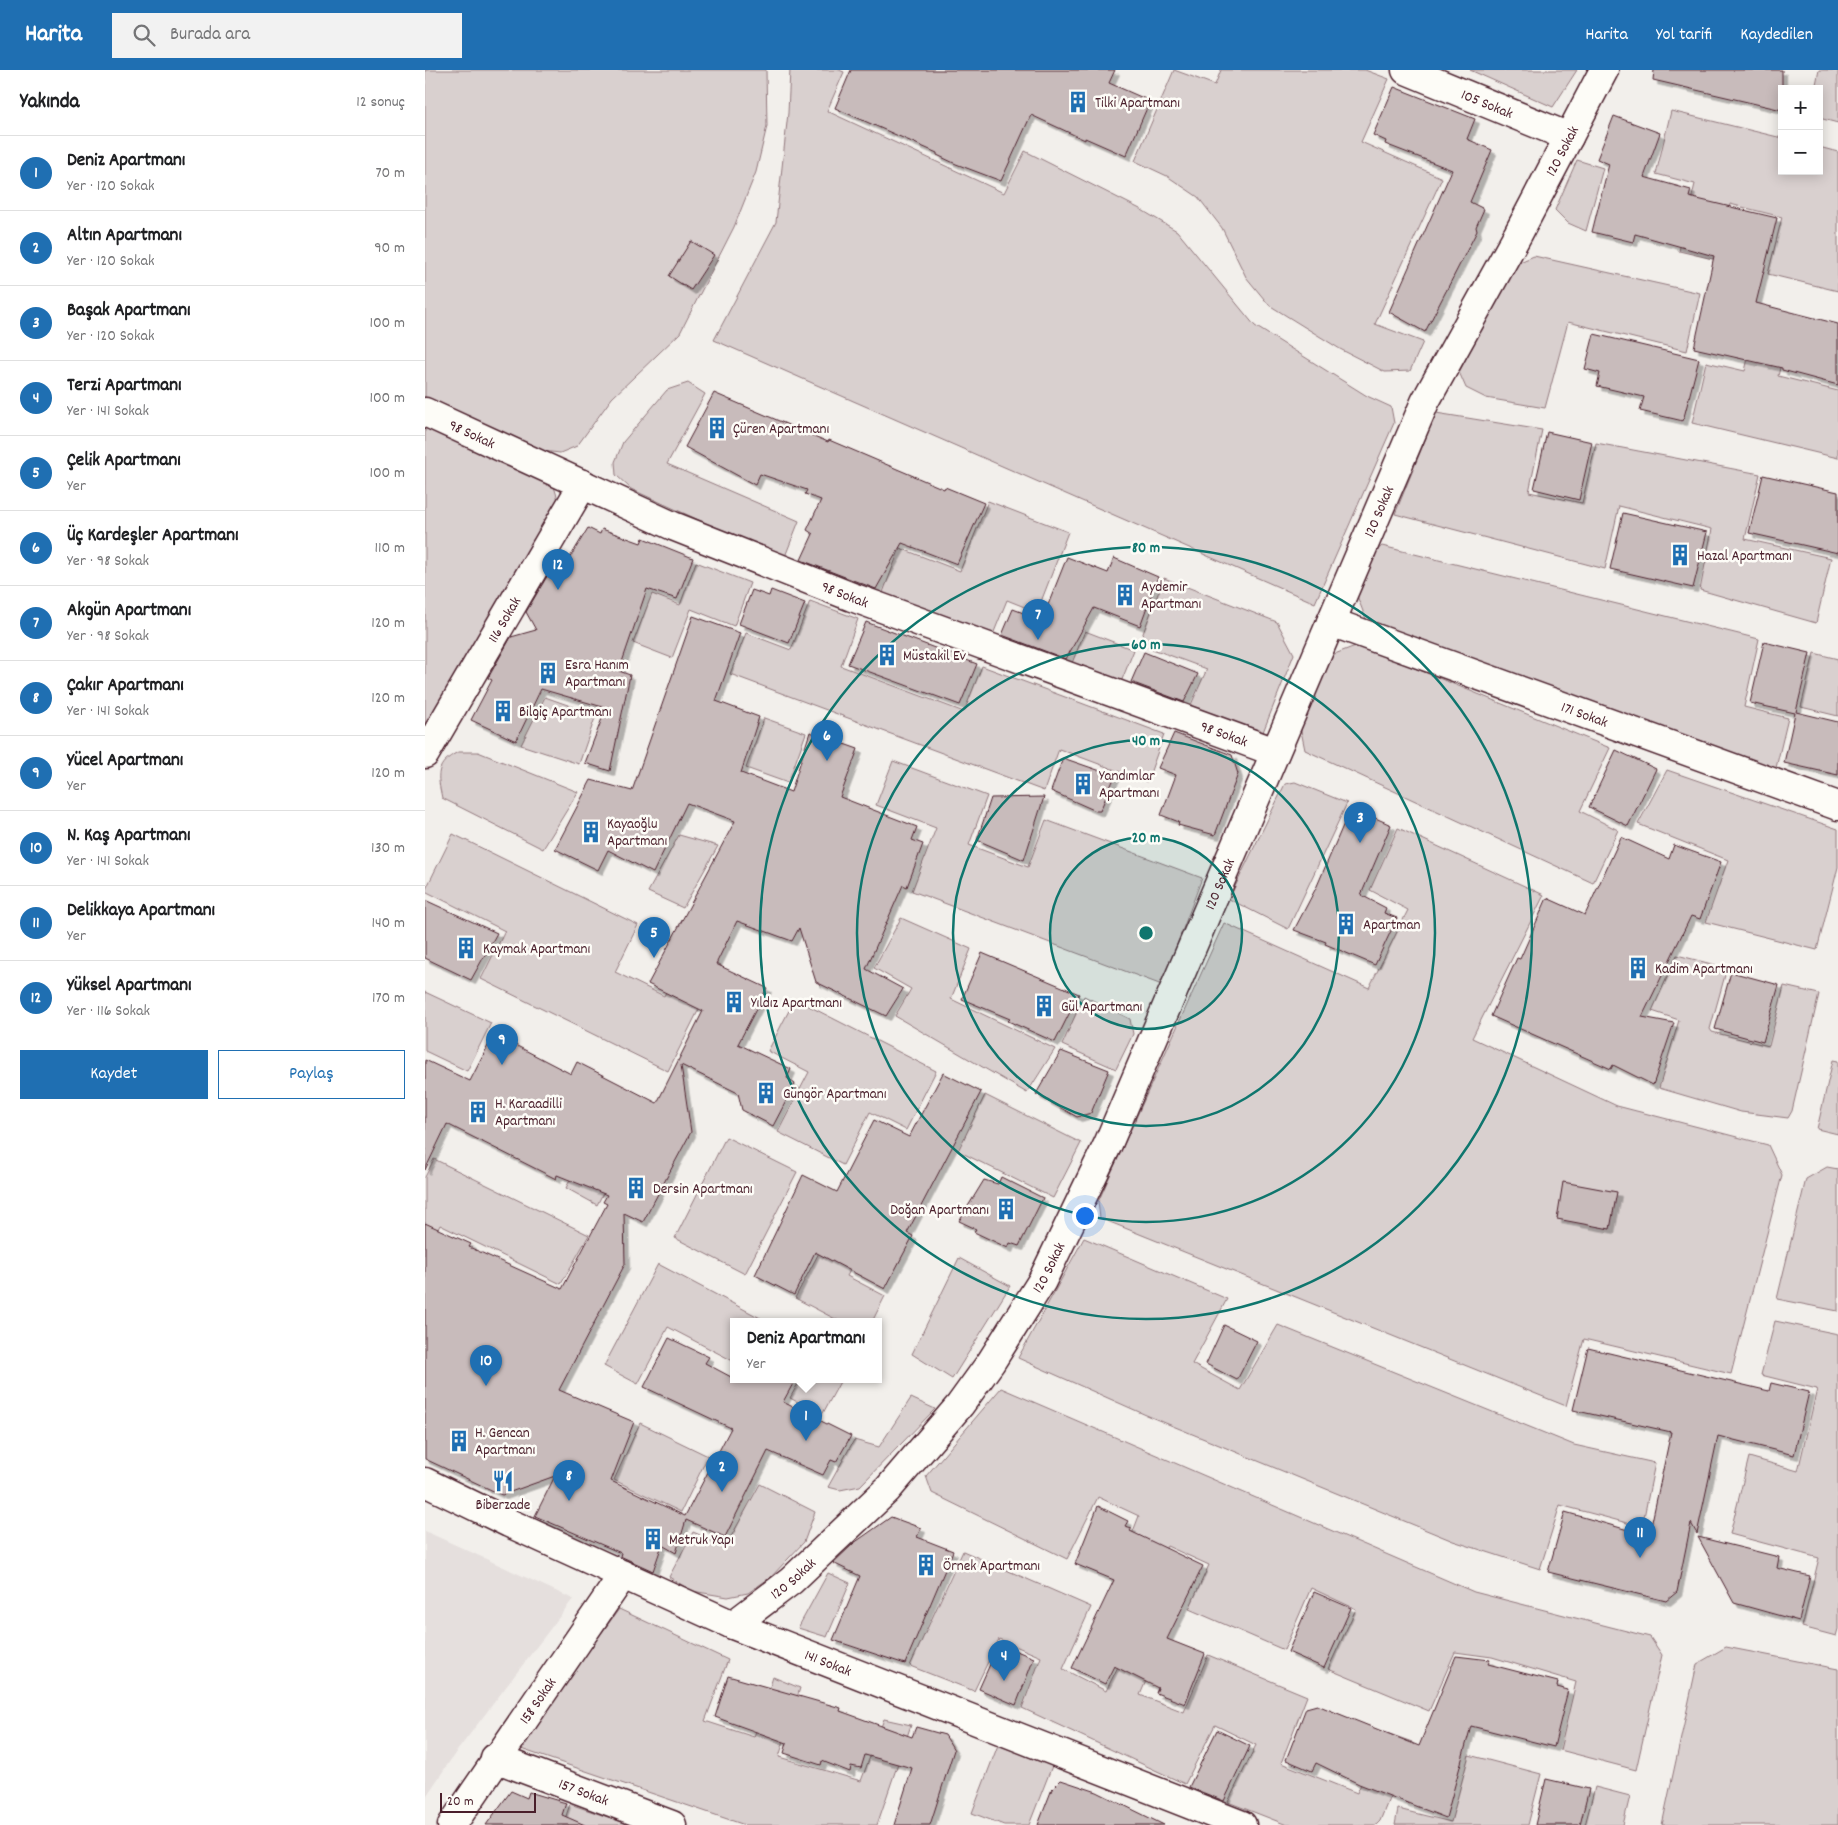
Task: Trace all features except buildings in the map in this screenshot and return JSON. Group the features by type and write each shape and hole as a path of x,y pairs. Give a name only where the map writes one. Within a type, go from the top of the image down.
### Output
{"street":[{"name":"105 Sokak","path":"1406,70 1569,137"},
{"name":"120 Sokak","path":"733,1626 791,1580 888,1489 965,1398 991,1362 1042,1281 1108,1144 1425,402 1519,234 1604,70"},
{"name":"98 Sokak","path":"425,412 673,526 852,597 1275,752"},
{"name":"116 Sokak","path":"425,754 583,484"},
{"name":"171 Sokak","path":"1331,622 1838,806"},
{"name":"141 Sokak","path":"425,1482 733,1626 1242,1825"},
{"name":"158 Sokak","path":"452,1825 495,1758 623,1575"},
{"name":"157 Sokak","path":"495,1758 672,1825"}],"shaded area":[{"path":"425,70 766,70 767,126 756,172 734,227 680,333 612,398 577,446 560,453 543,451 425,397"},
{"path":"790,70 839,70 844,72 827,111 1004,193 1025,151 1140,209 1177,231 1255,326 1367,396 1391,407 1394,423 1315,603 714,340 776,222 788,113"},
{"path":"1174,70 1215,85 1221,70 1365,70 1389,79 1361,142 1442,178 1375,324 1423,342 1410,371 1385,372 1340,349 1269,305 1246,277 1222,228 1198,197 1167,176 1135,161"},
{"path":"1470,70 1577,70 1553,107"},
{"path":"1819,70 1838,70 1838,123 1823,119 1823,85 1816,85"},
{"path":"1671,111 1778,137 1778,175 1823,175 1823,148 1838,152 1838,291 1768,274 1782,217 1730,204 1717,260 1679,251 1695,184 1656,174"},
{"path":"1577,160 1603,168 1586,231 1568,223 1555,210"},
{"path":"1534,256 1700,293 1687,351 1568,322 1545,408 1486,398 1466,388 1459,372 1515,264"},
{"path":"1760,307 1793,315 1778,376 1838,391 1838,458 1692,423 1706,362 1745,371"},
{"path":"688,383 705,394 667,464 799,521 784,559 631,489 616,475 615,462 623,442 667,390"},
{"path":"1436,413 1542,430 1529,492 1582,503 1596,443 1760,474 1745,539 1831,558 1816,623 1700,590 1712,529 1619,506 1605,569 1395,514"},
{"path":"425,421 552,480 560,506 425,725"},
{"path":"988,501 1068,532 1037,612 1007,600 992,637 882,595 900,548 960,571"},
{"path":"1382,546 1759,639 1744,707 1788,718 1775,772 1366,619 1357,596 1371,555"},
{"path":"696,562 750,583 734,626 691,609 672,658 633,643 652,594 680,605"},
{"path":"1164,578 1277,622 1294,654 1263,732 1190,707 1207,669 1139,644"},
{"path":"810,601 858,619 841,666 964,712 982,666 1164,734 1147,782 1059,749 1044,791 730,674 746,633 791,650"},
{"path":"1085,631 1134,650 1119,687 1070,668"},
{"path":"1358,645 1610,748 1580,811 1618,830 1593,883 1305,750 1300,726 1332,655"},
{"path":"1814,653 1838,659 1838,716 1801,707"},
{"path":"545,697 596,715 579,764 521,745"},
{"path":"764,718 806,733 788,783 746,768"},
{"path":"458,752 478,752 578,792 543,849 442,798 439,783 440,771 445,761"},
{"path":"893,761 987,796 969,845 1028,867 1046,820 1202,878 1162,985 912,891 936,828 876,805"},
{"path":"1667,770 1838,829 1838,867 1817,950 1706,922 1728,860 1638,824"},
{"path":"1295,782 1347,803 1288,929 1229,899 1285,784"},
{"path":"1398,828 1544,895 1472,1038 1617,1106 1768,1145 1782,1175 1731,1374 1584,1339 1566,1406 1100,1218 1098,1202 1224,923 1369,988 1408,910 1370,890"},
{"path":"453,834 638,925 615,972 664,996 688,949 721,965 668,1071 481,979 505,931 425,891"},
{"path":"679,835 718,846 683,908 648,892"},
{"path":"901,918 971,949 951,999 1055,1049 1027,1093 895,1016 911,989 874,968"},
{"path":"1677,955 1727,968 1710,1029 1712,1032 1769,1046 1784,986 1819,994 1792,1111 1788,1118 1741,1112 1659,1088 1679,1020 1652,1011"},
{"path":"425,992 491,1023 467,1071 425,1051"},
{"path":"1084,996 1130,1019 1133,1034 1116,1069 1062,1045"},
{"path":"795,999 936,1071 906,1130 870,1112 843,1165 778,1132 809,1072 768,1051"},
{"path":"1833,1060 1838,1061 1838,1134 1817,1129"},
{"path":"985,1095 1081,1143 1053,1198 958,1151"},
{"path":"726,1137 797,1172 745,1274 675,1238"},
{"path":"590,1140 622,1156 597,1205 566,1188"},
{"path":"434,1159 589,1235 561,1284 440,1225 425,1255 425,1177"},
{"path":"1827,1167 1838,1169 1838,1311 1777,1299 1806,1179"},
{"path":"847,1200 879,1216 847,1276 885,1296 874,1318 833,1318 795,1298"},
{"path":"1084,1238 1227,1299 1192,1364 1240,1390 1278,1325 1574,1445 1655,1463 1642,1527 1560,1505 1540,1569 1453,1541 1146,1415 1018,1358"},
{"path":"959,1258 1010,1286 952,1379 912,1354"},
{"path":"658,1264 760,1318 730,1318 730,1359 668,1327 638,1384 604,1366"},
{"path":"1775,1321 1838,1334 1838,1629 1836,1636 1802,1627 1819,1558 1730,1534 1749,1457 1798,1471 1817,1389 1761,1375"},
{"path":"798,1383 839,1383 822,1415 790,1398"},
{"path":"1001,1388 1474,1592 1650,1637 1662,1655 1636,1770 1560,1750 1576,1682 1492,1657 1455,1652 1429,1711 1328,1669 1356,1609 1311,1588 1284,1650 1189,1609 1209,1565 1167,1546 1141,1594 1113,1583 1139,1516 1098,1497 1067,1559 932,1493 926,1476"},
{"path":"911,1398 935,1409 860,1486 840,1490 828,1487 854,1440 879,1447"},
{"path":"640,1423 708,1456 681,1512 614,1480"},
{"path":"760,1484 815,1512 804,1542 771,1577 748,1593 728,1597 692,1591 669,1577 693,1532 726,1546"},
{"path":"425,1531 573,1599 454,1755 425,1798"},
{"path":"963,1551 1091,1607 1063,1669 1106,1691 1138,1626 1165,1636 1140,1695 1184,1712 1208,1655 1307,1696 1281,1763 1357,1793 1384,1732 1412,1742 1380,1821 1376,1825 1287,1825 1228,1802 1256,1745 1215,1725 1185,1784 1022,1708 1041,1657 999,1639 974,1691 910,1666"},
{"path":"828,1573 850,1583 827,1637 798,1628"},
{"path":"619,1609 728,1660 705,1721 754,1737 773,1677 800,1688 779,1757 861,1781 884,1719 911,1725 877,1825 745,1825 518,1748"},
{"path":"1726,1647 1838,1669 1838,1825 1662,1825 1697,1664"},
{"path":"998,1745 1052,1766 1029,1825 1004,1825 972,1813"},
{"path":"1469,1755 1541,1774 1528,1825 1395,1825 1398,1809 1451,1822"},
{"path":"1595,1787 1630,1796 1623,1825 1585,1825"},
{"path":"570,1804 631,1825 563,1825"}],"place":[{"name":"Tilki Apartmanı","path":"1078,102"},
{"name":"Çüren Apartmanı","path":"717,428"},
{"name":"Hazal Apartmanı","path":"1680,555"},
{"name":"Yüksel Apartmanı","path":"558,590"},
{"name":"Aydemir Apartmanı","path":"1125,595"},
{"name":"Akgün Apartmanı","path":"1038,640"},
{"name":"Müstakil Ev","path":"887,655"},
{"name":"Esra Hanım Apartmanı","path":"548,673"},
{"name":"Bilgiç Apartmanı","path":"503,711"},
{"name":"Üç Kardeşler Apartmanı","path":"827,761"},
{"name":"Yandımlar Apartmanı","path":"1083,784"},
{"name":"Kayaoğlu Apartmanı","path":"591,832"},
{"name":"Başak Apartmanı","path":"1360,843"},
{"name":"Apartman","path":"1346,924"},
{"name":"Kaymak Apartmanı","path":"466,948"},
{"name":"Çelik Apartmanı","path":"654,958"},
{"name":"Kadim Apartmanı","path":"1638,968"},
{"name":"Yıldız Apartmanı","path":"734,1002"},
{"name":"Gül Apartmanı","path":"1044,1006"},
{"name":"Yücel Apartmanı","path":"502,1065"},
{"name":"Güngör Apartmanı","path":"766,1093"},
{"name":"H. Karaadilli Apartmanı","path":"478,1112"},
{"name":"Dersin Apartmanı","path":"636,1188"},
{"name":"Doğan Apartmanı","path":"1006,1209"},
{"name":"N. Kaş Apartmanı","path":"486,1386"},
{"name":"H. Gencan Apartmanı","path":"459,1441"},
{"name":"Deniz Apartmanı","path":"806,1441"},
{"name":"Biberzade","path":"503,1481"},
{"name":"Altın Apartmanı","path":"722,1492"},
{"name":"Çakır Apartmanı","path":"569,1501"},
{"name":"Metruk Yapı","path":"653,1539"},
{"name":"Delikkaya Apartmanı","path":"1640,1558"},
{"name":"Örnek Apartmanı","path":"926,1565"},
{"name":"Terzi Apartmanı","path":"1004,1681"}]}
